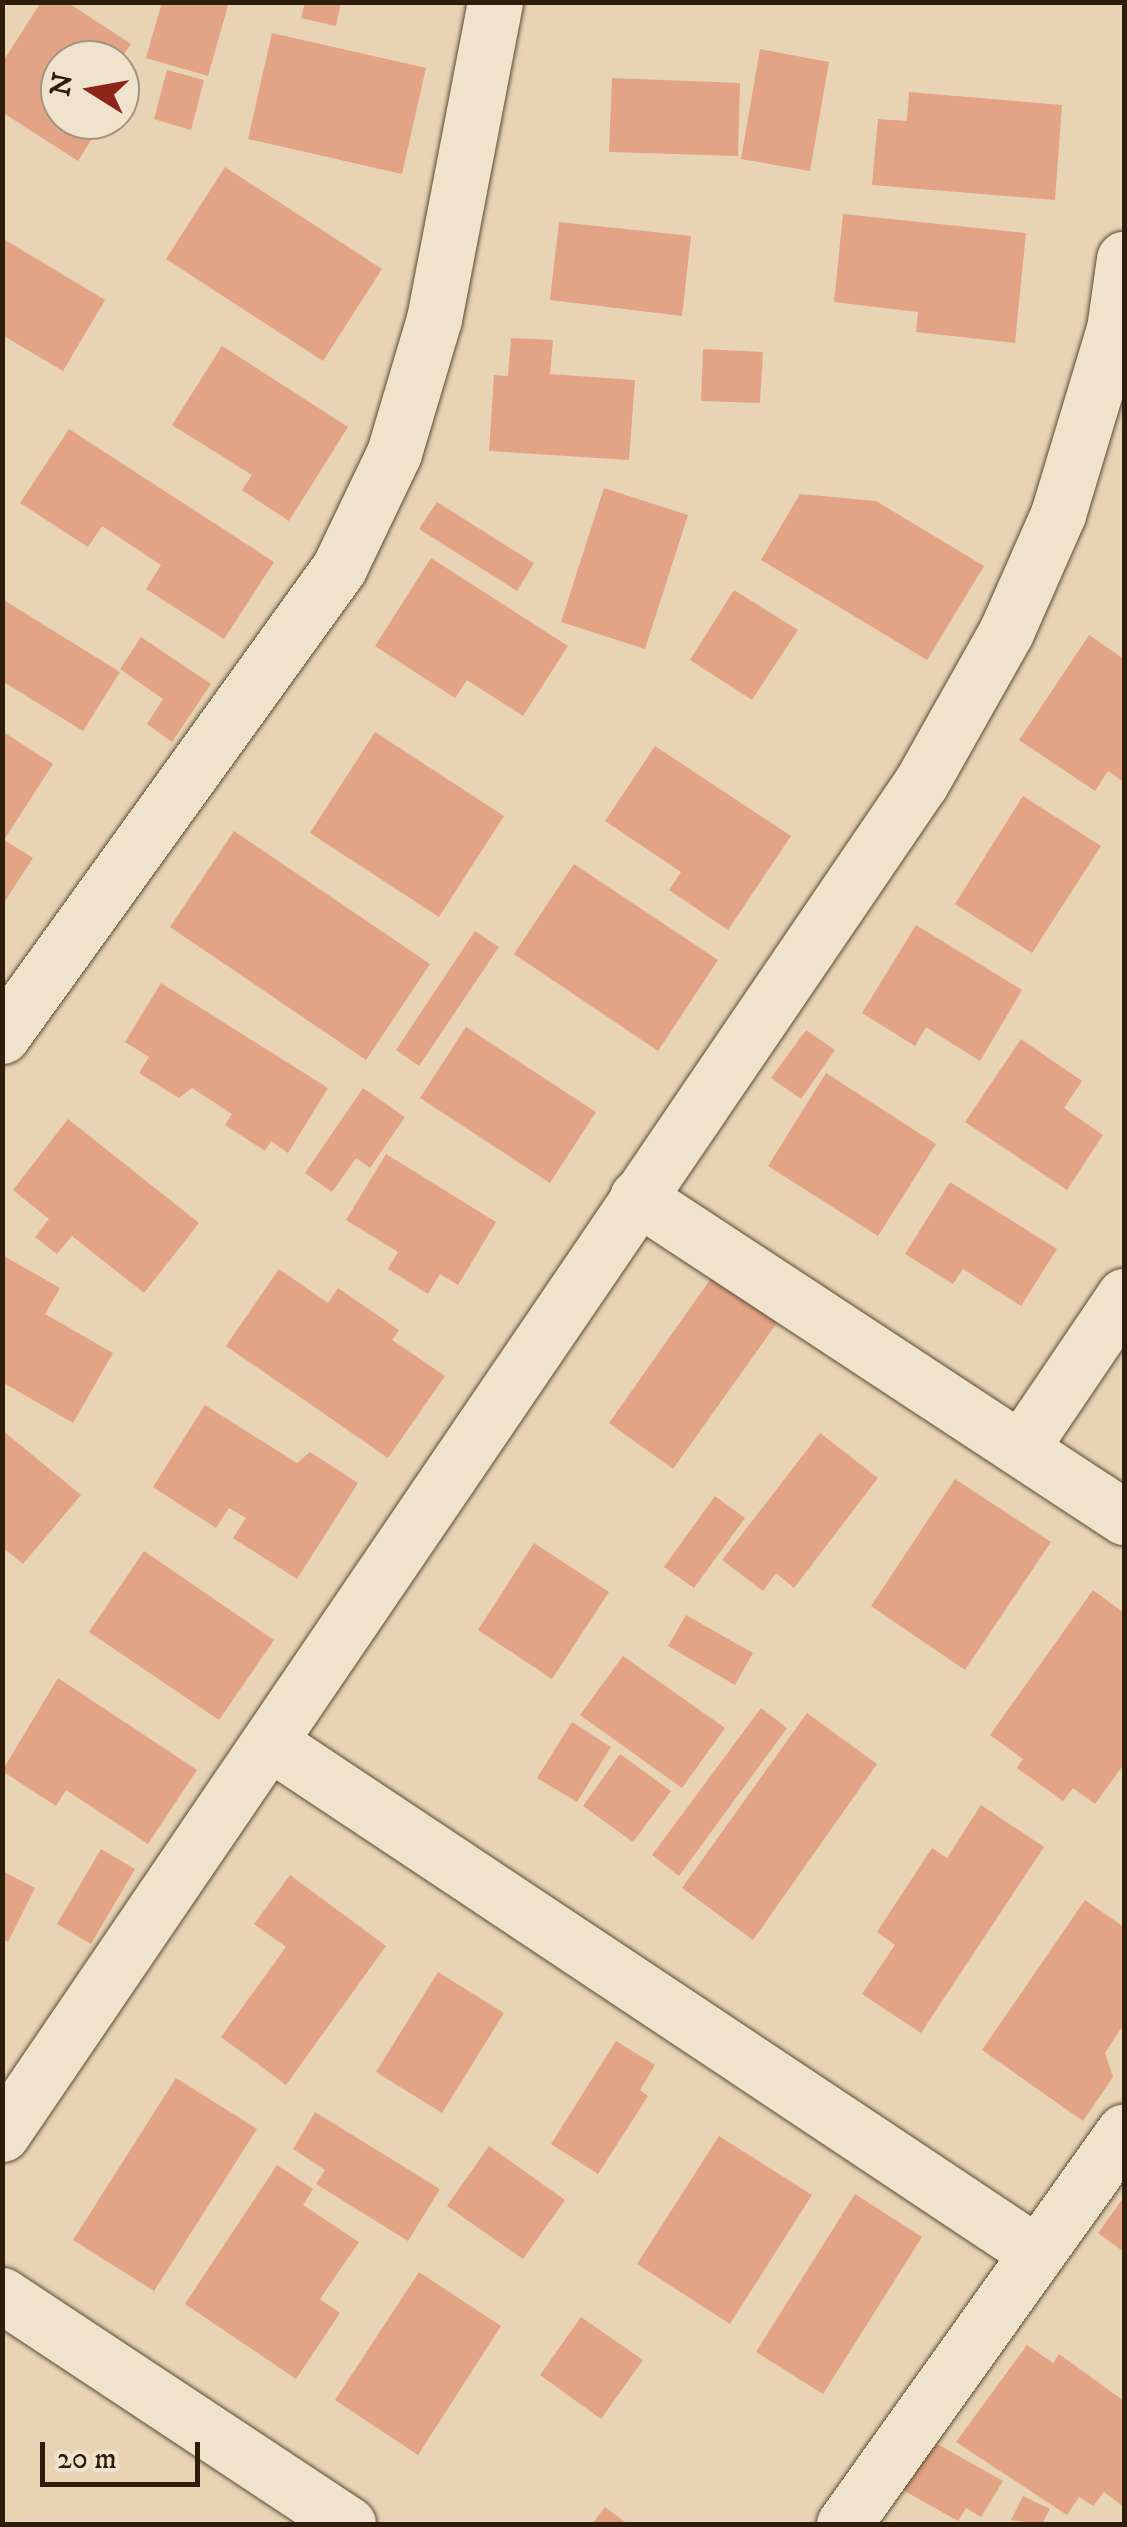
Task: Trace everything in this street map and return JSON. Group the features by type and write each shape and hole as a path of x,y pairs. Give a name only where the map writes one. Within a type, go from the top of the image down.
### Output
{"street":[{"path":"2,1036 339,568 386,470 434,319 495,2"},
{"path":"2,2134 272,1744 637,1197 921,783 1006,632 1058,514 1114,328 1124,260"},
{"path":"637,1197 1124,1518"},
{"path":"1021,1448 1124,1296"},
{"path":"272,1744 1037,2253"},
{"path":"844,2524 1124,2132"},
{"path":"2,2295 348,2524"}],"building":[{"path":"41,2 67,2 125,40 40,40 40,136 2,112 2,63"},
{"path":"162,2 229,2 208,76 146,58"},
{"path":"305,2 341,2 336,26 301,18"},
{"path":"272,33 426,68 402,174 248,139"},
{"path":"760,49 829,62 810,171 741,159"},
{"path":"167,70 204,80 191,130 154,119"},
{"path":"612,78 740,83 738,156 609,152"},
{"path":"909,92 1062,105 1055,200 872,185 878,119 907,121"},
{"path":"45,140 91,140 78,161"},
{"path":"225,167 382,269 323,361 166,259"},
{"path":"843,214 1026,233 1015,343 916,332 918,312 834,302"},
{"path":"559,222 691,236 682,316 550,300"},
{"path":"2,238 105,300 63,371 2,335"},
{"path":"511,338 553,340 550,374 635,380 629,460 489,451 494,375 508,376"},
{"path":"222,346 348,427 289,521 242,490 252,475 172,425"},
{"path":"703,349 763,352 760,403 701,401"},
{"path":"69,429 274,562 224,639 146,589 161,565 102,526 88,547 20,503"},
{"path":"604,488 688,515 645,649 561,622"},
{"path":"800,494 876,501 984,566 927,660 761,560"},
{"path":"437,502 534,563 517,591 419,529"},
{"path":"431,558 568,646 523,716 467,680 455,698 375,646"},
{"path":"734,590 798,630 752,700 690,660"},
{"path":"2,599 120,672 83,731 2,681"},
{"path":"1089,635 1124,659 1124,782 1108,771 1095,791 1019,740"},
{"path":"141,637 211,684 172,742 147,724 163,699 120,669"},
{"path":"2,731 53,764 4,840 33,858 5,901 2,899"},
{"path":"375,732 504,816 439,917 310,833"},
{"path":"655,746 791,836 728,930 669,890 681,872 605,821"},
{"path":"1023,796 1101,846 1032,953 955,904"},
{"path":"234,831 430,964 366,1060 170,927"},
{"path":"574,864 718,960 658,1051 514,954"},
{"path":"916,925 1022,990 980,1061 926,1027 915,1046 862,1013"},
{"path":"475,931 499,947 419,1066 396,1050"},
{"path":"161,983 328,1088 288,1153 271,1141 265,1151 225,1125 232,1114 192,1088 179,1098 139,1073 149,1057 125,1042"},
{"path":"466,1027 596,1112 550,1183 420,1098"},
{"path":"806,1030 835,1050 801,1099 771,1078"},
{"path":"1021,1039 1082,1081 1064,1108 1103,1135 1067,1190 965,1122"},
{"path":"826,1073 936,1144 878,1236 768,1166"},
{"path":"363,1088 405,1117 370,1168 356,1158 332,1192 305,1173"},
{"path":"68,1119 199,1223 144,1293 72,1236 57,1254 35,1237 49,1219 13,1190"},
{"path":"386,1154 496,1222 458,1285 440,1274 428,1294 388,1269 398,1252 346,1220"},
{"path":"950,1182 1057,1249 1021,1306 963,1269 953,1284 905,1254"},
{"path":"2,1255 60,1288 45,1314 113,1353 73,1423 2,1382"},
{"path":"279,1269 328,1303 338,1288 399,1330 392,1340 445,1376 388,1458 226,1346"},
{"path":"712,1277 777,1323 673,1469 609,1423"},
{"path":"205,1405 297,1463 310,1452 358,1483 297,1579 233,1538 246,1518 229,1508 216,1528 153,1487"},
{"path":"2,1430 81,1495 23,1564 2,1547"},
{"path":"820,1433 878,1478 794,1588 776,1573 763,1591 722,1560"},
{"path":"955,1479 1051,1542 965,1670 871,1606"},
{"path":"715,1496 745,1518 694,1588 664,1567"},
{"path":"534,1543 609,1592 552,1679 478,1630"},
{"path":"144,1551 274,1640 219,1720 89,1632"},
{"path":"1093,1590 1124,1613 1124,1764 1095,1804 1073,1788 1063,1801 1017,1768 1023,1759 990,1735"},
{"path":"686,1615 753,1653 735,1685 668,1646"},
{"path":"623,1656 725,1728 682,1788 580,1715"},
{"path":"58,1678 197,1770 148,1844 66,1790 56,1806 2,1771"},
{"path":"761,1708 787,1728 679,1876 652,1855"},
{"path":"807,1713 877,1764 753,1940 682,1888"},
{"path":"572,1722 611,1747 577,1802 537,1778"},
{"path":"620,1754 671,1791 633,1842 583,1806"},
{"path":"981,1805 1044,1847 921,2033 862,1994 895,1945 877,1932 932,1848 947,1858"},
{"path":"101,1849 135,1869 91,1944 57,1924"},
{"path":"2,1871 35,1888 8,1942 2,1939"},
{"path":"290,1875 386,1946 286,2085 221,2037 286,1947 254,1924"},
{"path":"1085,1900 1124,1927 1124,2024 1105,2053 1113,2077 1083,2121 982,2050"},
{"path":"438,1972 504,2013 442,2113 376,2072"},
{"path":"616,2041 655,2065 640,2090 648,2096 598,2174 551,2144"},
{"path":"176,2078 257,2129 154,2291 73,2240"},
{"path":"315,2112 440,2189 408,2241 316,2184 325,2170 293,2149"},
{"path":"719,2136 812,2195 730,2324 637,2264"},
{"path":"489,2146 565,2200 523,2259 447,2206"},
{"path":"277,2165 313,2189 303,2205 359,2242 320,2299 340,2313 296,2379 185,2304"},
{"path":"855,2194 922,2237 823,2394 756,2352"},
{"path":"1124,2197 1124,2252 1098,2233"},
{"path":"419,2272 501,2326 418,2455 335,2400"},
{"path":"581,2317 643,2360 601,2419 540,2375"},
{"path":"1027,2345 1053,2363 1059,2354 1124,2401 1124,2507 1104,2492 1093,2506 1079,2497 1067,2515 956,2442"},
{"path":"923,2436 1003,2481 981,2517 966,2508 958,2521 894,2485"},
{"path":"1023,2496 1050,2509 1042,2524 1011,2520"},
{"path":"605,2507 628,2524 592,2524"}]}
